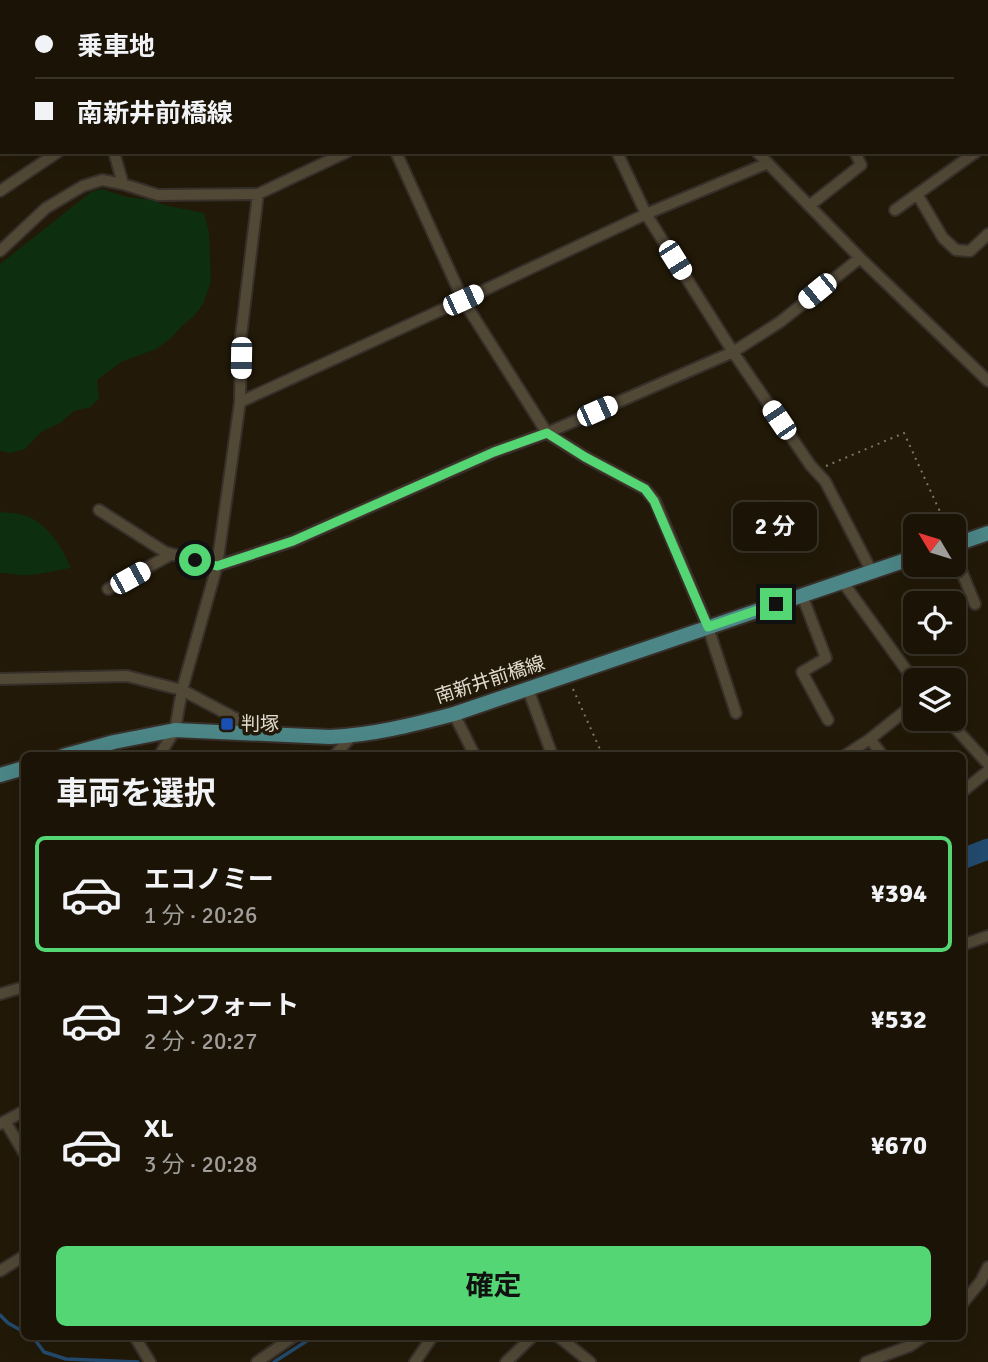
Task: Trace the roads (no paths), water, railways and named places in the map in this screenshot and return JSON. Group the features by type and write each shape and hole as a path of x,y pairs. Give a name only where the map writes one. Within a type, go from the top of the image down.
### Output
{"main road":[{"path":"966,541 988,533"},
{"name":"南新井前橋線","path":"78,752 175,730 309,737 352,736 398,729 454,714 903,561"},
{"path":"0,775 21,769"}],"street":[{"path":"0,191 55,154"},
{"path":"115,154 123,184"},
{"path":"0,251 46,208 83,186 102,180 158,195 258,194 343,154"},
{"path":"397,154 463,300 547,433 645,489 654,501 708,627 736,713"},
{"path":"618,154 646,214 733,352 815,471 825,481 872,572"},
{"path":"759,154 860,258 988,381"},
{"path":"809,206 861,165 856,154"},
{"path":"895,210 973,154"},
{"path":"240,402 646,214 768,163"},
{"path":"161,752 175,730 182,690 217,566 240,402 241,336 258,194"},
{"path":"917,194 943,238 956,250 970,251 988,234"},
{"path":"99,510 165,552 217,566 293,541 494,452 547,433 733,352 780,322 860,258"},
{"path":"108,589 173,554"},
{"path":"964,578 975,604"},
{"path":"842,581 905,668"},
{"path":"802,595 826,658 802,672 828,720"},
{"path":"0,679 127,676 182,690 235,718 251,733"},
{"path":"528,689 551,752"},
{"path":"850,752 903,713"},
{"path":"454,714 473,752"},
{"path":"958,731 988,764"},
{"path":"338,752 352,736"},
{"path":"870,739 880,752"},
{"path":"966,789 988,771"},
{"path":"966,944 988,936"},
{"path":"0,994 21,988"},
{"path":"21,1113 3,1123 21,1149"},
{"path":"0,1271 21,1258"},
{"path":"966,1299 981,1281 988,1267"},
{"path":"137,1340 150,1362"},
{"path":"257,1362 289,1340"},
{"path":"415,1362 430,1340"},
{"path":"506,1362 529,1340"},
{"path":"563,1340 590,1362"},
{"path":"866,1362 910,1346 919,1340"}],"waterway":[{"path":"966,857 988,849"},
{"path":"0,1315 21,1330"},
{"path":"35,1340 44,1352 66,1359 138,1362"},
{"path":"274,1362 308,1340"}],"place":[{"name":"判塚","path":"227,724"}]}
